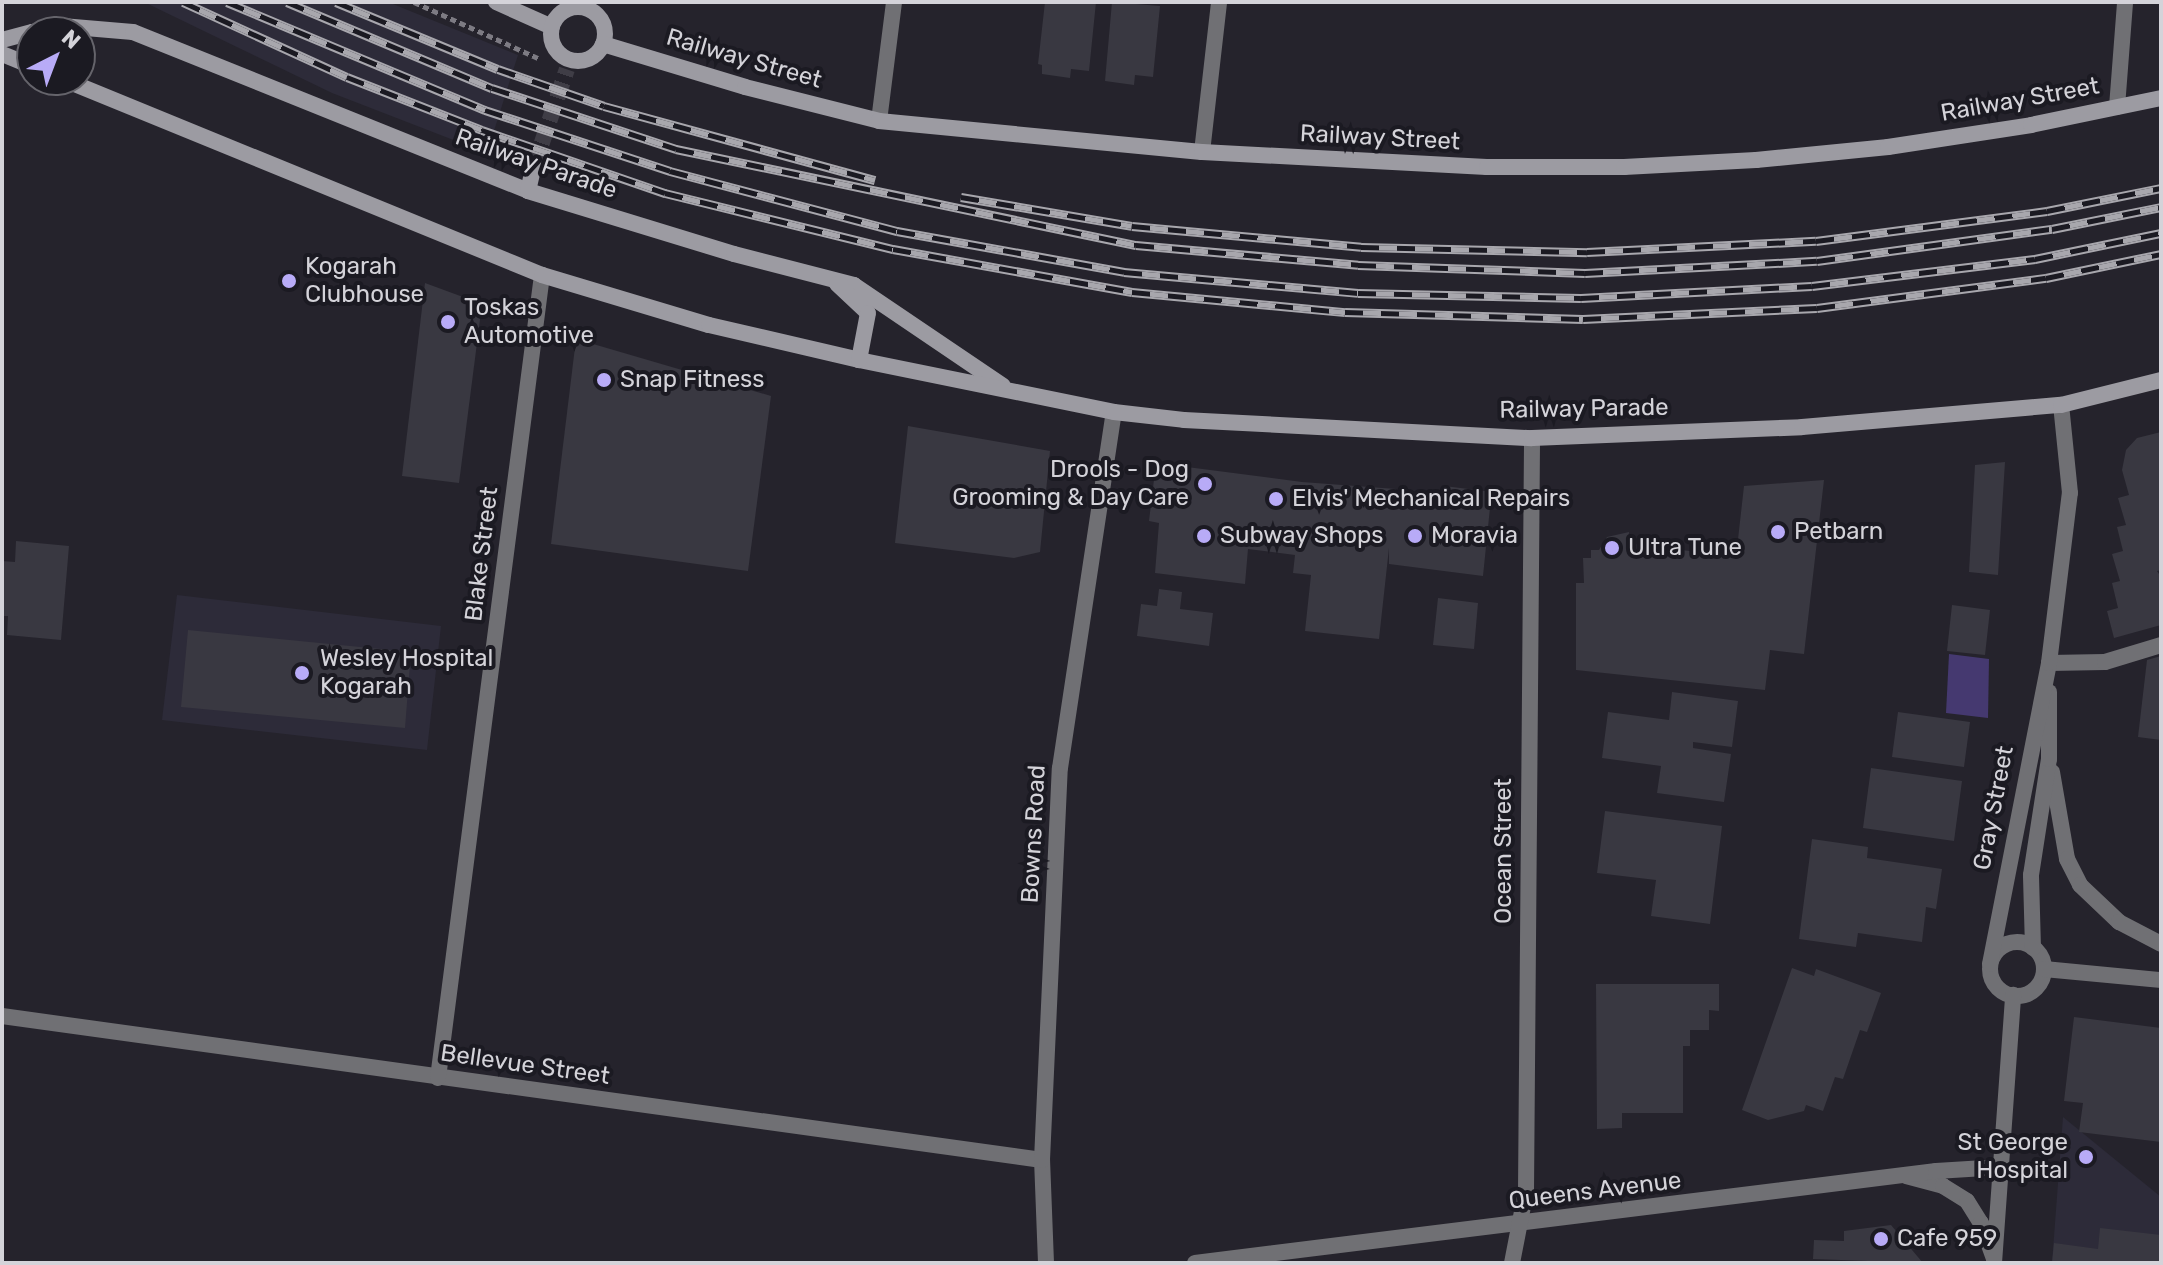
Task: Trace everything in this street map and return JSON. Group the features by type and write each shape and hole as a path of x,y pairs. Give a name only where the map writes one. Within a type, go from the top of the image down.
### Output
{"main road":[{"path":"496,2 552,27"},
{"path":"582,5 601,21 603,44 586,60 569,64 557,51 552,27 560,14 582,5"},
{"name":"Railway Parade","path":"96,29 133,32 528,191 734,254 826,277 875,296 1007,388"},
{"name":"Railway Street","path":"603,44 745,87 879,121 1202,152 1487,167 1639,166 1756,160 1888,147 2031,125 2161,98"},
{"name":"Railway Parade","path":"96,93 542,275 709,325 859,360 1114,412 1184,420 1532,438 1802,427 2061,405 2161,380"},
{"path":"528,191 534,166"},
{"path":"826,277 848,292 868,313 859,360"}],"street":[{"path":"879,121 894,2"},
{"path":"1202,152 1219,2"},
{"path":"2117,107 2125,2"},
{"name":"Blake Street","path":"438,1078 542,275"},
{"name":"Gray Street","path":"1990,964 2049,663 2070,493 2061,405"},
{"name":"Bowns Road","path":"1046,1263 1042,1160 1060,768 1114,412"},
{"name":"Ocean Street","path":"1512,1263 1526,1191 1532,438"},
{"path":"2049,663 2105,662 2161,645"},
{"name":"Gray Street","path":"2033,948 2031,875 2049,759 2049,663"},
{"path":"2049,759 2067,859 2080,885 2119,922 2161,944"},
{"path":"2024,943 2033,948 2044,969 2039,984 2032,991 2013,995 1995,985 1990,964 1993,956 2007,944 2024,943"},
{"path":"2044,969 2161,980"},
{"path":"1994,1262 2013,995"},
{"name":"Bellevue Street","path":"2,1016 1042,1160"},
{"name":"Queens Avenue","path":"1195,1263 2001,1167"},
{"path":"1906,1176 1943,1186 1967,1201 1981,1223 1994,1262"}],"path":[{"path":"414,2 538,58"}],"shaded area":[{"path":"144,2 388,2 518,55 487,153 332,93"},
{"name":"Wesley Hospital Kogarah","path":"177,595 441,626 427,750 162,720"},
{"path":"1949,654 1989,659 1988,718 1946,713"},
{"name":"St George Hospital","path":"2063,1117 2161,1197 2161,1263 2052,1263"}],"building":[{"path":"1045,2 1096,2 1089,71 1071,69 1070,78 1042,74 1042,65 1038,64"},
{"path":"1112,2 1160,6 1153,77 1135,75 1134,85 1105,81"},
{"path":"425,283 482,304 459,483 402,476"},
{"path":"576,339 771,396 748,571 551,544"},
{"path":"908,426 1050,451 1040,552 1014,558 895,543"},
{"path":"2161,432 2161,570 2157,571 2161,577 2161,625 2114,638 2107,611 2118,608 2112,583 2120,581 2112,554 2123,551 2117,527 2126,525 2118,498 2129,495 2122,470 2126,450 2137,438"},
{"path":"2005,462 1998,575 1969,572 1975,465"},
{"path":"1156,463 1302,482 1396,489 1394,503 1442,509 1444,486 1485,491 1491,498 1483,576 1389,564 1389,548 1379,639 1305,631 1311,575 1293,573 1295,555 1248,549 1245,584 1155,573 1159,523 1149,521"},
{"path":"1824,480 1804,654 1770,650 1765,690 1576,670 1576,583 1584,583 1583,558 1591,558 1591,550 1599,550 1607,537 1629,532 1628,543 1736,557 1744,486"},
{"path":"16,541 69,546 61,640 7,635 8,616 2,616 2,561 15,562"},
{"path":"1159,589 1182,592 1180,609 1213,613 1209,646 1137,636 1141,604 1157,606"},
{"path":"1438,598 1478,603 1474,649 1433,645"},
{"path":"1952,605 1990,610 1985,655 1947,651"},
{"path":"188,630 411,652 405,728 181,707"},
{"path":"2161,656 2161,740 2138,737 2147,660"},
{"path":"1672,692 1738,701 1732,747 1693,742 1693,748 1731,754 1724,802 1657,793 1661,766 1602,758 1608,712 1669,720"},
{"path":"1898,712 1970,722 1964,767 1892,757"},
{"path":"1871,768 1962,781 1954,841 1863,828"},
{"path":"1605,811 1722,826 1710,924 1651,916 1656,880 1597,873"},
{"path":"1812,839 1868,847 1867,858 1942,869 1936,909 1926,907 1922,942 1858,933 1856,947 1799,939"},
{"path":"1792,968 1814,976 1816,969 1881,993 1867,1032 1860,1030 1843,1079 1835,1077 1823,1111 1806,1105 1804,1111 1768,1120 1742,1110"},
{"path":"1596,984 1719,984 1719,1011 1709,1010 1709,1030 1690,1030 1690,1046 1683,1046 1683,1113 1622,1113 1622,1128 1597,1129"},
{"path":"2074,1017 2161,1028 2161,1142 2079,1132 2083,1103 2064,1101"},
{"path":"1891,1225 1923,1263 1813,1259 1814,1240 1844,1241 1844,1231"},
{"path":"2100,1228 2161,1235 2161,1263 2052,1263 2054,1243 2098,1249"}],"tunnel":[{"path":"534,166 567,69"}],"railway":[{"path":"183,2 347,77 482,130 665,193 893,249 1132,292 1345,312 1583,319 1817,308 2046,278 2161,254"},
{"path":"227,2 485,110 670,171 897,231 1124,272 1358,293 1581,298 1812,286 2035,259 2161,233"},
{"path":"287,2 492,88 676,149 1136,245 1358,265 1585,273 1817,261 2052,229 2161,207"},
{"path":"336,2 498,69 604,106 875,180"},
{"path":"961,197 1132,226 1361,247 1587,252 1816,241 2047,211 2161,188"}],"place":[{"name":"Kogarah Clubhouse","path":"289,281"},
{"name":"Toskas Automotive","path":"448,322"},
{"name":"Snap Fitness","path":"604,380"},
{"name":"Drools - Dog Grooming & Day Care","path":"1205,484"},
{"name":"Elvis' Mechanical Repairs","path":"1276,499"},
{"name":"Petbarn","path":"1778,532"},
{"name":"Subway Shops","path":"1204,536"},
{"name":"Moravia","path":"1415,536"},
{"name":"Ultra Tune","path":"1612,548"},
{"name":"Wesley Hospital Kogarah","path":"302,673"},
{"name":"St George Hospital","path":"2086,1157"},
{"name":"Cafe 959","path":"1881,1239"}]}
